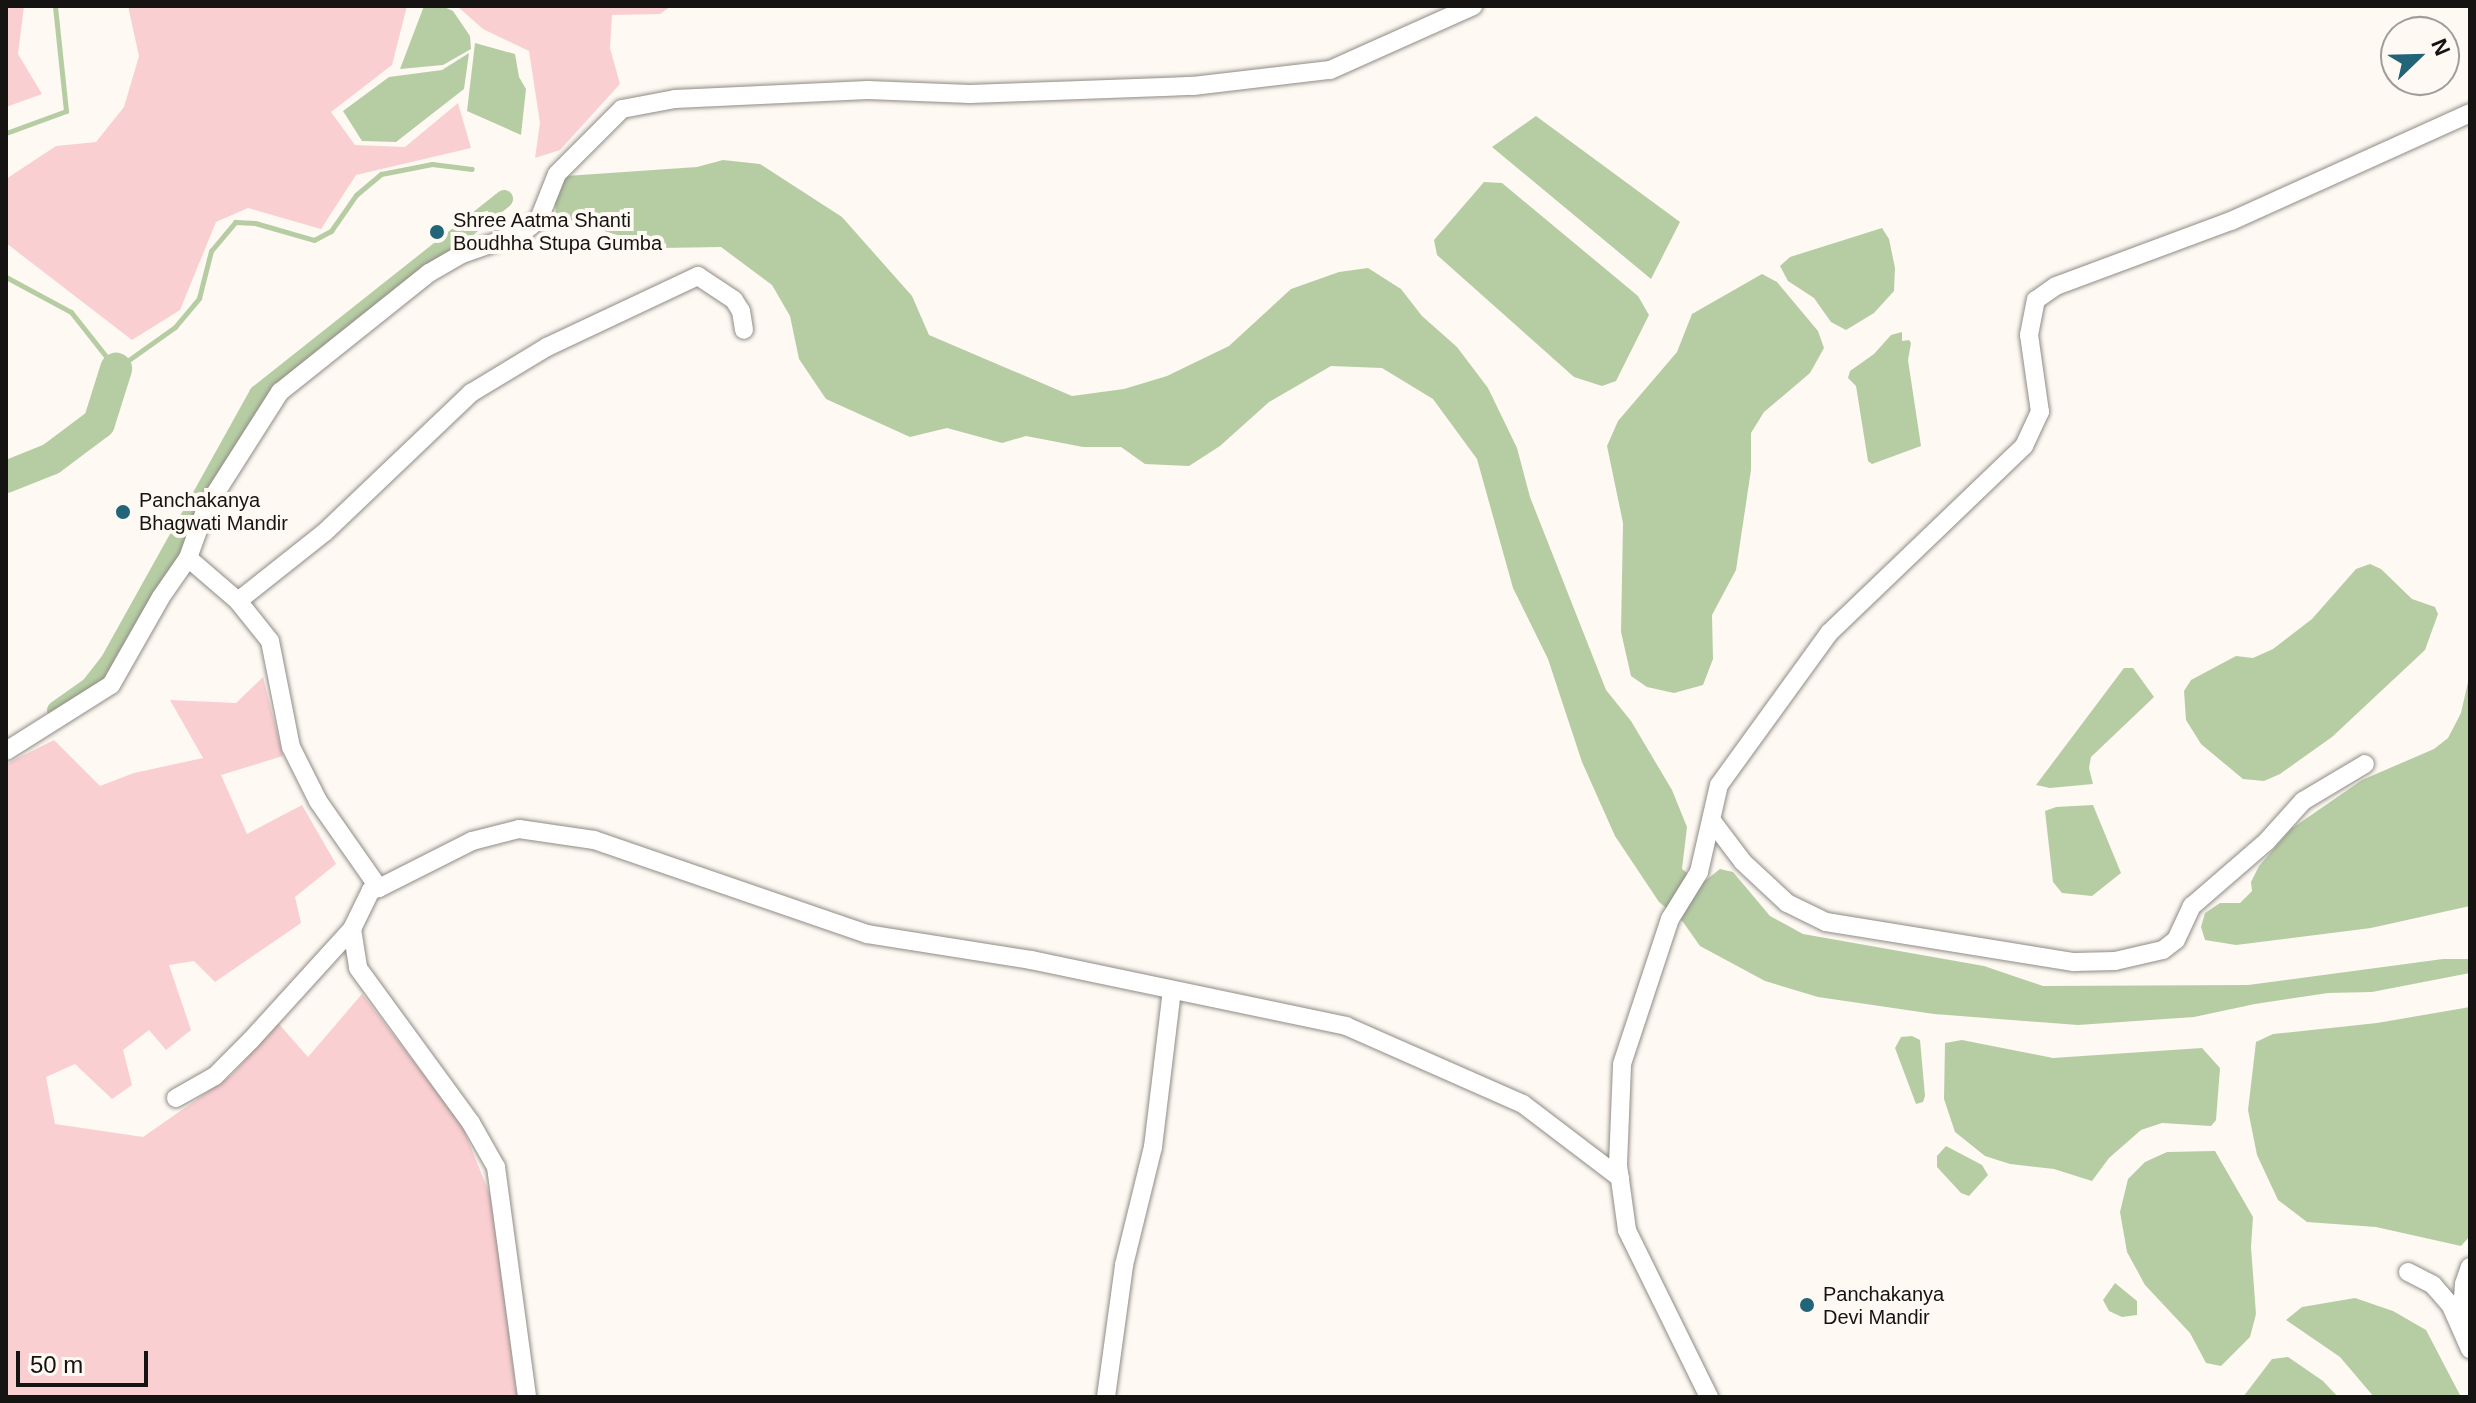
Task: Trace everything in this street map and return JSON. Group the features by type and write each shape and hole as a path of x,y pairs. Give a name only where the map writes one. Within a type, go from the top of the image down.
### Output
{"street":[{"path":"6,751 111,685 161,597 188,558 206,508 280,392 429,273 462,254 522,233 539,219 557,174 622,109 675,99 868,90 970,94 1193,86 1330,70 1473,6"},
{"path":"1709,1397 1627,1230 1620,1178 1622,1064 1670,919 1699,872 1719,785 1829,633 2024,446 2040,412 2029,335 2036,300 2056,286 2231,221 2470,113"},
{"path":"238,601 325,532 471,393 547,347 698,276 734,300 741,311 744,330"},
{"path":"188,558 238,601 270,641 291,747 318,801 379,888"},
{"path":"1712,821 1743,862 1787,903 1826,922 2074,962 2115,961 2163,950 2170,945 2176,940 2192,906 2267,841 2303,801 2365,764"},
{"path":"176,1098 215,1076 352,929 371,890 472,841 519,829 594,840 867,934 1031,960 1346,1026 1523,1104 1620,1178"},
{"path":"352,929 358,968 471,1123 496,1167 527,1397"},
{"path":"1106,1397 1124,1265 1153,1147 1172,991"},
{"path":"2461,1328 2464,1284 2470,1267"},
{"path":"2408,1272 2433,1285 2451,1306 2470,1349"}],"shaded area":[{"path":"6,6 24,6 18,54 42,94 6,107"},
{"path":"128,6 407,6 392,65 331,112 355,145 405,147 458,103 471,148 356,175 321,229 248,208 216,222 180,310 132,340 6,243 6,179 56,146 96,142 124,107 139,56"},
{"path":"424,6 442,6 453,11 470,36 471,49 443,65 400,69"},
{"path":"457,6 671,6 660,14 612,15 610,48 620,84 560,150 535,158 540,123 529,51 483,29"},
{"path":"475,43 515,54 519,77 526,89 521,135 467,111"},
{"path":"469,53 464,89 396,142 362,141 343,111 389,77 442,70"},
{"path":"1536,116 1680,222 1651,279 1492,147"},
{"path":"723,160 760,164 842,217 912,296 929,335 1072,396 1124,389 1167,376 1229,346 1291,289 1339,272 1368,268 1401,289 1422,316 1457,347 1488,388 1517,448 1530,497 1606,690 1631,721 1672,790 1687,827 1682,869 1701,884 1720,869 1733,872 1770,916 1803,934 1984,966 2043,986 2248,985 2443,959 2470,959 2470,973 2372,992 2328,993 2194,1017 2078,1025 1934,1014 1818,997 1765,981 1700,946 1683,922 1659,902 1615,836 1582,762 1548,659 1513,588 1477,459 1433,399 1382,368 1331,366 1269,402 1220,446 1189,466 1145,464 1121,447 1083,447 1026,436 1002,443 947,428 910,437 826,399 799,359 790,316 772,285 721,247 659,248 556,216 555,201 566,176 697,167"},
{"path":"1484,182 1502,183 1638,296 1649,315 1616,381 1602,386 1574,377 1437,255 1434,240"},
{"path":"1882,228 1889,239 1895,268 1894,291 1874,313 1846,330 1831,322 1814,298 1788,281 1780,266 1790,257"},
{"path":"1762,274 1777,282 1818,331 1824,348 1810,373 1764,412 1751,433 1751,470 1736,570 1712,615 1713,659 1703,685 1674,693 1647,687 1631,676 1621,632 1623,523 1607,446 1618,421 1677,352 1692,314"},
{"path":"1902,332 1902,341 1909,340 1911,343 1908,360 1921,446 1872,464 1868,461 1856,386 1848,378 1850,371 1874,354 1891,335"},
{"path":"2370,564 2381,569 2412,599 2435,607 2438,614 2425,650 2332,737 2280,774 2264,781 2243,779 2201,744 2186,720 2184,691 2191,680 2236,656 2253,658 2273,649 2312,619 2356,569"},
{"path":"2470,638 2470,906 2371,928 2236,945 2205,940 2201,927 2205,913 2220,903 2240,903 2252,891 2251,882 2259,866 2291,829 2362,780 2434,749 2448,738 2461,713 2468,682"},
{"path":"2124,668 2133,668 2154,697 2091,757 2089,768 2093,784 2050,788 2036,785"},
{"path":"263,677 283,756 221,775 247,834 302,805 336,864 295,897 301,923 215,982 194,961 169,965 191,1030 166,1050 149,1030 123,1050 132,1085 112,1099 75,1064 46,1077 55,1124 143,1137 232,1075 278,1023 308,1057 362,994 462,1125 492,1200 517,1397 6,1397 6,764 54,740 100,786 134,773 203,758 170,700 236,703"},
{"path":"2093,805 2121,873 2092,896 2062,893 2053,882 2045,811 2056,807"},
{"path":"2470,1007 2470,1236 2461,1246 2376,1227 2307,1222 2278,1200 2257,1155 2248,1110 2256,1042 2273,1034 2377,1023"},
{"path":"1912,1036 1920,1040 1925,1096 1923,1102 1916,1104 1895,1048 1901,1037"},
{"path":"1962,1040 2053,1058 2202,1048 2220,1068 2216,1120 2211,1126 2162,1123 2141,1130 2109,1158 2092,1181 2054,1169 2010,1164 1985,1156 1955,1132 1944,1099 1945,1043"},
{"path":"1946,1146 1982,1165 1988,1175 1969,1196 1961,1193 1937,1167 1937,1156"},
{"path":"2215,1151 2253,1217 2251,1247 2256,1314 2250,1337 2221,1366 2206,1363 2190,1333 2145,1285 2127,1252 2120,1212 2128,1179 2145,1162 2167,1152"},
{"path":"2115,1283 2137,1301 2137,1315 2122,1317 2109,1311 2103,1300"},
{"path":"2355,1298 2393,1311 2426,1330 2461,1397 2374,1397 2340,1357 2286,1320 2302,1307"},
{"path":"2288,1357 2323,1381 2338,1397 2243,1397 2272,1359"}],"waterway":[{"path":"6,133 66,111 55,6"},
{"path":"6,277 71,312 116,369 175,327 199,298 211,251 235,222 255,223 314,240 331,231 356,195 381,174 432,164 472,169"},
{"path":"56,710 90,686 109,662 258,394 504,199"},
{"path":"6,477 51,459 99,423 116,369"}],"place":[{"name":"Shree Aatma Shanti Boudhha Stupa Gumba","path":"437,232"},
{"name":"Panchakanya Bhagwati Mandir","path":"123,512"},
{"name":"Panchakanya Devi Mandir","path":"1807,1305"}]}
